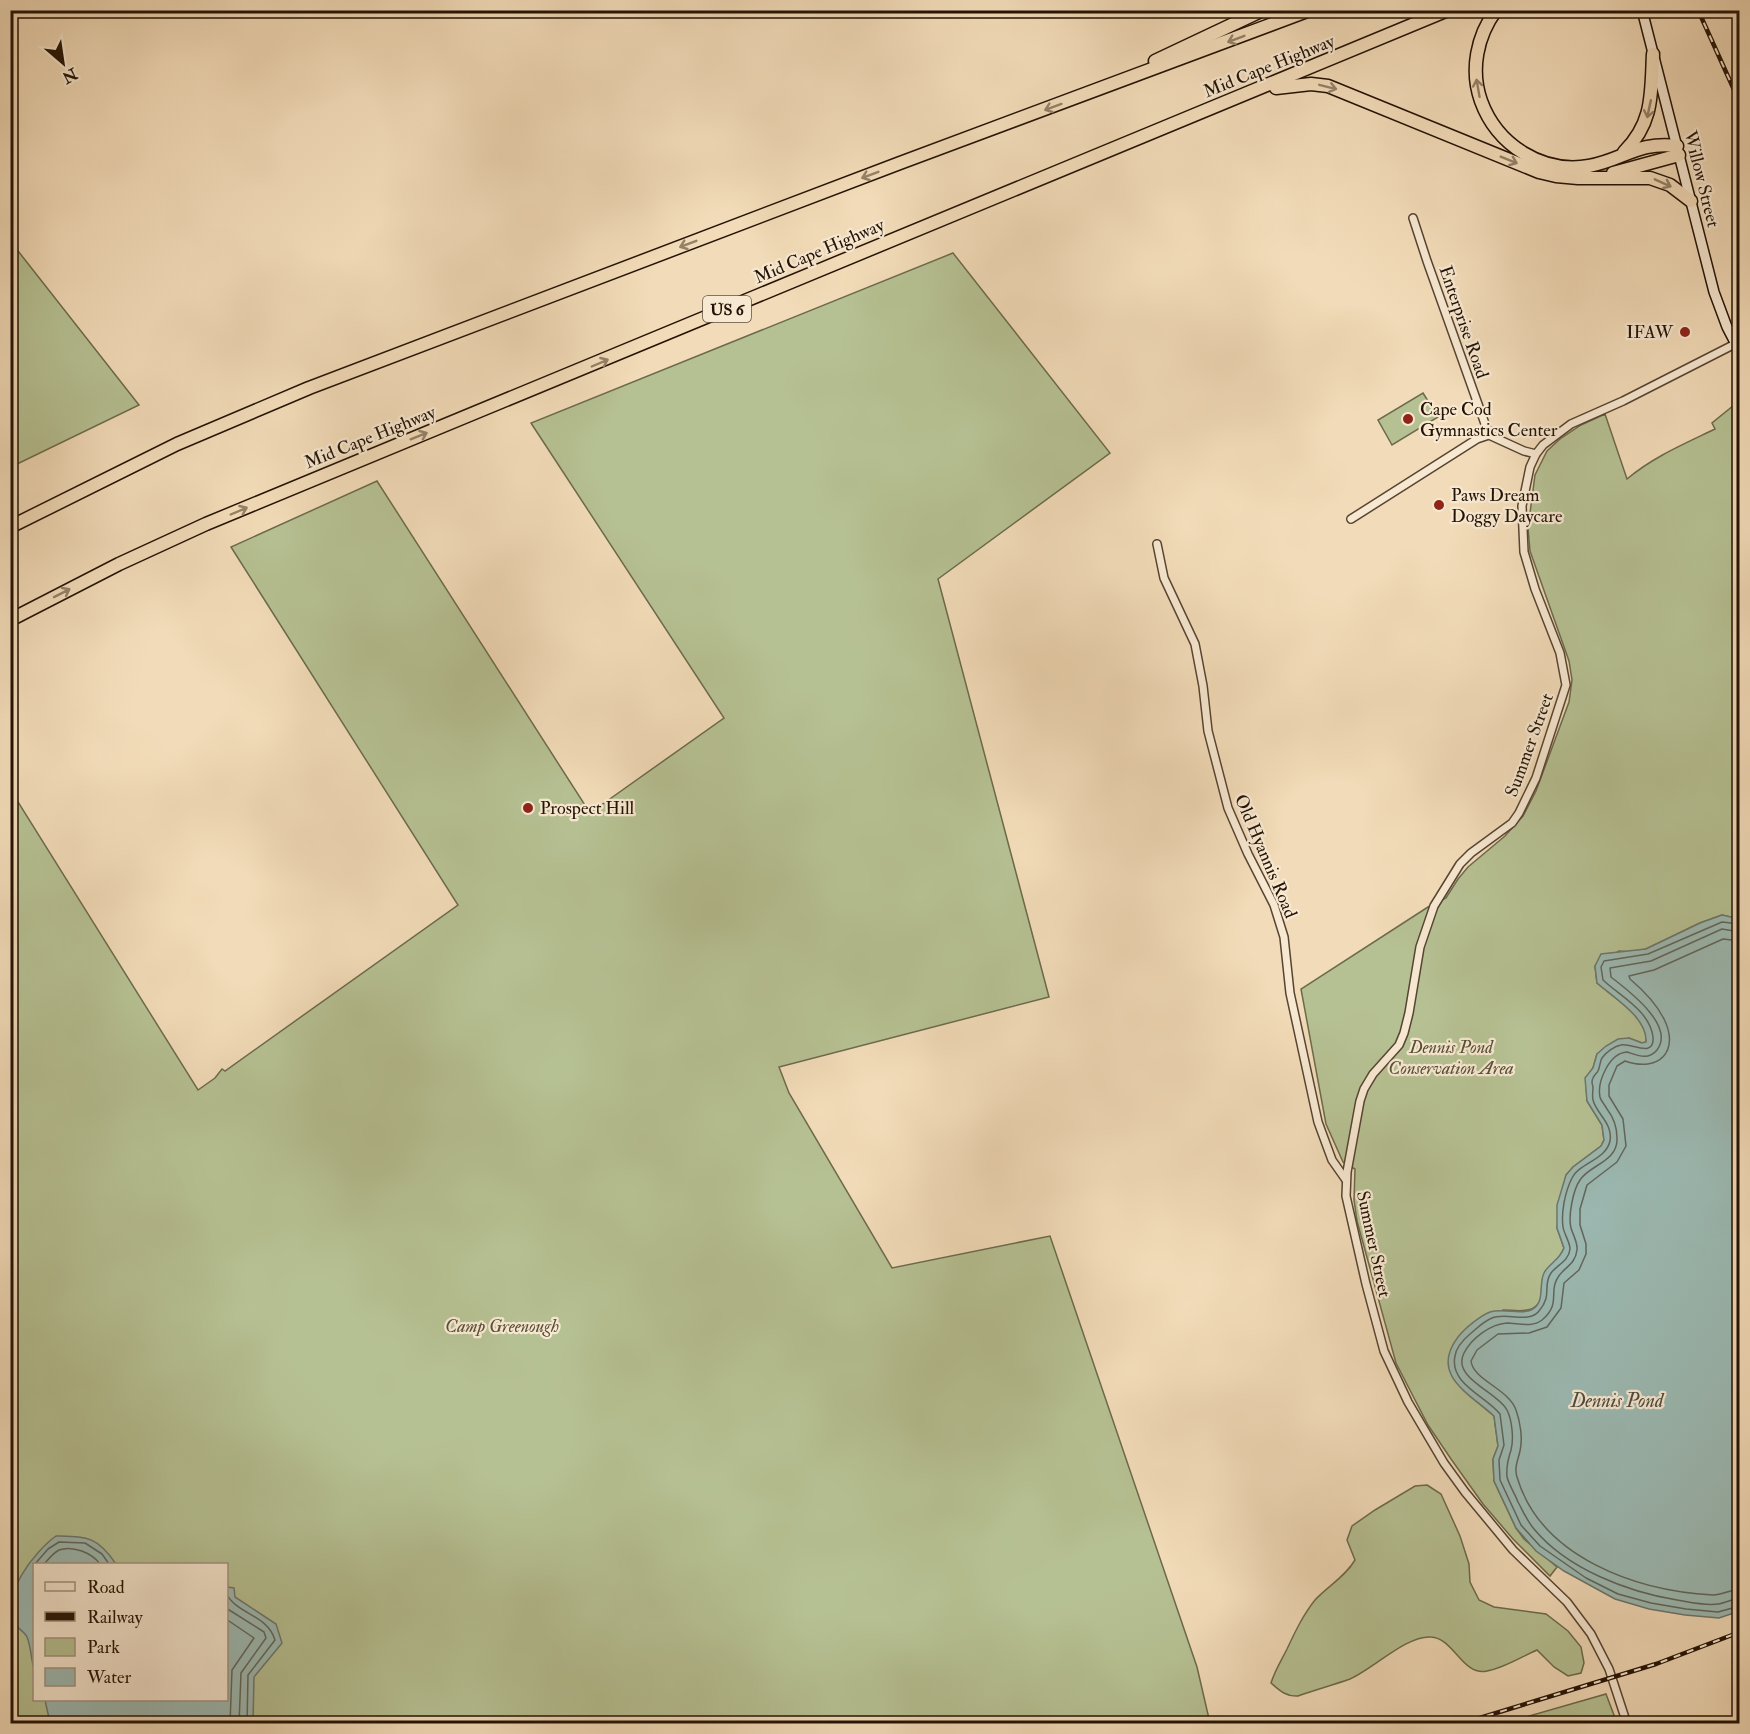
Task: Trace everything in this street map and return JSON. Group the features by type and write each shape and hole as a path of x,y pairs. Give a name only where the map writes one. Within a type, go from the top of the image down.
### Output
{"highway":[{"path":"1083,96 1263,10"},
{"name":"Mid Cape Highway","path":"10,527 130,466 309,388 1310,10"},
{"name":"Mid Cape Highway","path":"10,620 119,564 206,524 1448,10"},
{"path":"1497,10 1482,35 1476,65 1479,96 1497,130 1510,144 1528,156 1558,166 1589,166 1644,146 1659,145 1678,151"},
{"path":"1621,154 1636,138 1646,120 1651,100 1653,54"},
{"path":"1250,93 1302,84 1328,86 1539,172 1568,178 1650,178 1670,185 1691,201"},
{"path":"1588,178 1678,151"}],"main road":[{"name":"Willow Street","path":"1642,10 1717,302 1737,348"}],"street":[{"name":"Enterprise Road","path":"1413,218 1490,435"},
{"name":"Summer Street","path":"1627,1724 1609,1670 1592,1634 1567,1602 1513,1550 1465,1492 1417,1421 1384,1351 1346,1196 1346,1180 1360,1101 1372,1074 1402,1038 1409,1012 1420,947 1434,906 1460,864 1471,853 1512,823 1520,813 1536,778 1566,685 1560,652 1535,589 1524,552 1522,506 1530,467 1536,454 1558,432 1571,424 1737,348"},
{"path":"1351,519 1477,440 1490,435 1524,451 1536,454"},
{"name":"Old Hyannis Road","path":"1157,544 1164,578 1195,644 1208,731 1228,808 1274,905 1284,938 1290,993 1320,1130 1332,1160 1346,1180"}],"green space":[{"path":"11,242 139,405 10,467"},
{"name":"Camp Greenough","path":"953,253 1110,453 938,579 1049,997 779,1067 789,1093 892,1268 1050,1236 1197,1667 1210,1723 11,1723 10,789 198,1090 215,1078 222,1069 225,1071 458,905 231,547 377,481 590,813 724,718 531,423"},
{"name":"Cape Cod Gymnastics Center","path":"1423,393 1438,417 1392,445 1378,420"},
{"name":"Dennis Pond Conservation Area","path":"1739,401 1739,919 1722,915 1646,949 1632,952 1619,951 1595,966 1597,983 1636,1016 1642,1025 1646,1042 1642,1043 1629,1038 1597,1054 1593,1068 1586,1078 1587,1101 1602,1125 1604,1140 1601,1146 1566,1175 1557,1228 1564,1248 1543,1280 1542,1297 1538,1304 1530,1310 1503,1310 1469,1395 1494,1416 1498,1446 1493,1459 1494,1481 1516,1528 1524,1539 1557,1567 1550,1576 1513,1539 1483,1504 1428,1425 1396,1363 1357,1221 1354,1200 1355,1169 1343,1162 1326,1124 1301,989 1428,907 1446,898 1468,867 1505,836 1523,816 1536,791 1569,702 1572,680 1569,661 1530,551 1528,528 1535,475 1547,451 1581,425 1605,414 1627,479 1658,457 1715,429 1712,423"},
{"path":"1427,1485 1441,1494 1460,1536 1469,1564 1470,1582 1479,1600 1494,1607 1546,1614 1568,1631 1581,1647 1584,1663 1581,1673 1568,1676 1554,1667 1537,1650 1500,1667 1479,1671 1471,1668 1439,1639 1431,1637 1411,1641 1350,1679 1298,1696 1286,1694 1280,1690 1271,1683 1303,1618 1315,1600 1355,1560 1347,1540 1352,1526 1415,1486"},
{"path":"1606,1694 1617,1723 1505,1723"}],"water":[{"name":"Dennis Pond","path":"1722,915 1740,919 1740,1611 1719,1618 1649,1609 1615,1599 1564,1571 1536,1551 1516,1528 1494,1481 1493,1459 1498,1446 1494,1416 1456,1382 1450,1373 1448,1362 1450,1350 1458,1337 1482,1316 1495,1311 1523,1312 1531,1310 1539,1303 1544,1273 1564,1248 1557,1228 1557,1205 1566,1175 1601,1146 1604,1140 1602,1125 1587,1101 1585,1078 1593,1068 1597,1054 1606,1046 1618,1039 1629,1038 1642,1043 1646,1042 1645,1033 1636,1016 1597,983 1595,966 1601,954 1646,949"},
{"path":"56,1536 91,1540 103,1548 115,1563 33,1563 33,1664 27,1637 14,1623 11,1612 12,1600 22,1575"},
{"path":"228,1587 234,1588 235,1597 276,1624 282,1643 254,1677 253,1723 50,1723 45,1701 228,1701"}],"railway":[{"path":"1698,10 1740,103"},
{"path":"1460,1724 1656,1664 1740,1632"}],"place":[{"name":"IFAW","path":"1685,332"},
{"name":"Cape Cod Gymnastics Center","path":"1408,419"},
{"name":"Paws Dream Doggy Daycare","path":"1439,505"},
{"name":"Prospect Hill","path":"528,808"}]}
